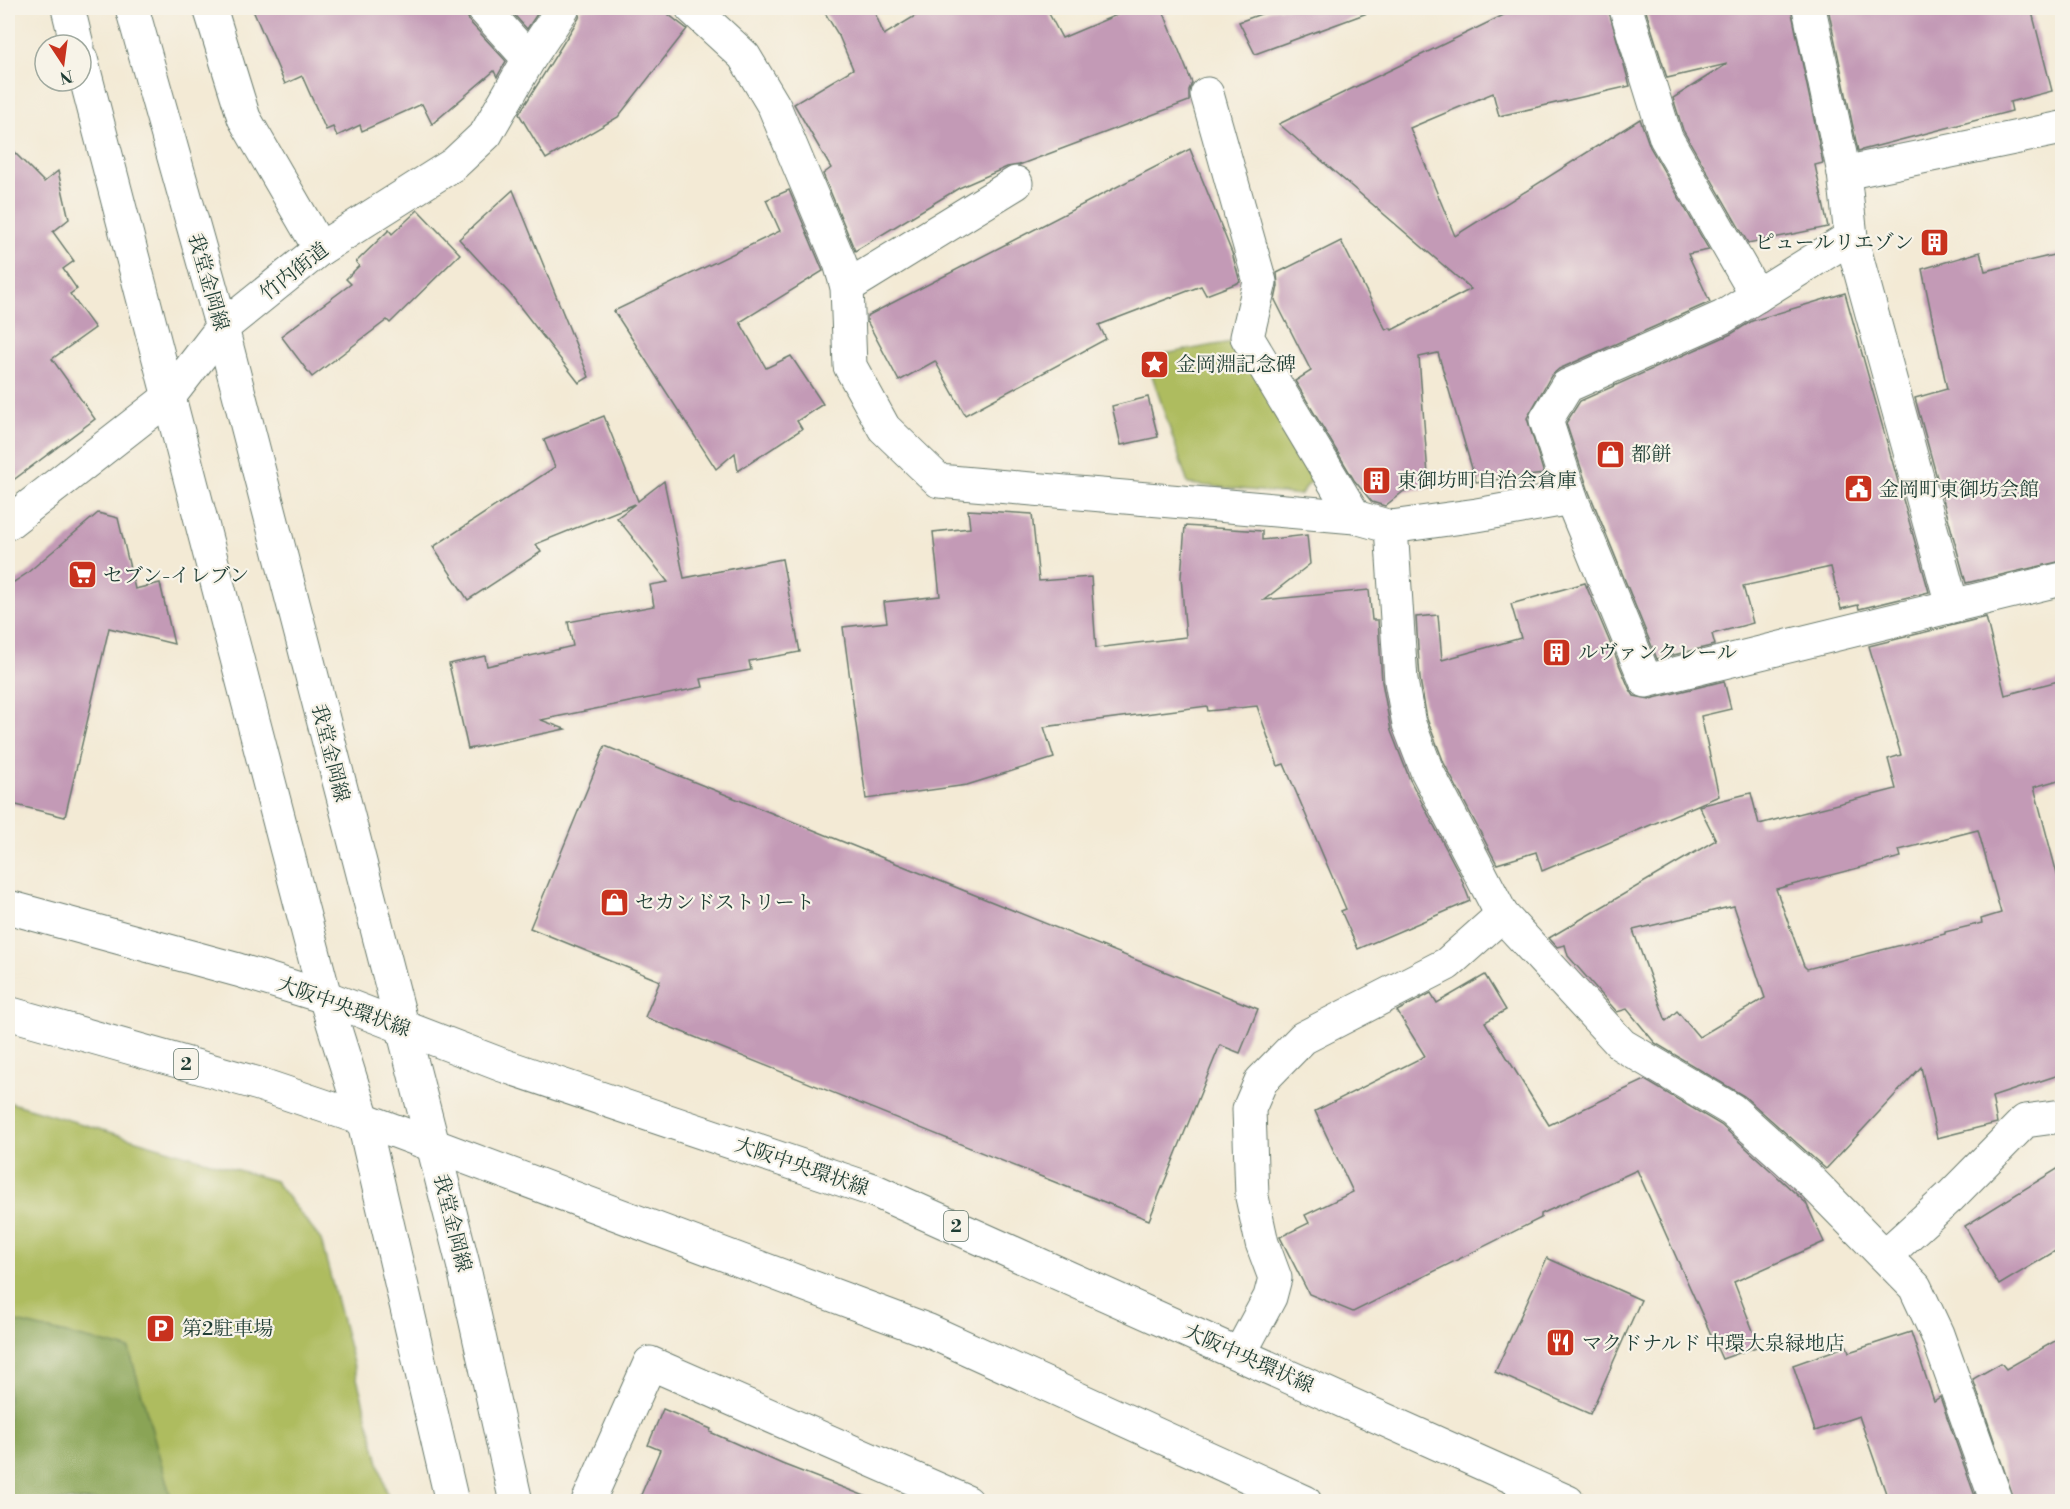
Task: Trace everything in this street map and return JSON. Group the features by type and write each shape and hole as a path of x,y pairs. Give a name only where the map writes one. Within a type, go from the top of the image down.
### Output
{"street":[{"path":"68,8 74,33"},
{"name":"我堂金岡線","path":"132,8 222,328 400,1026 433,1145 463,1264 516,1502"},
{"path":"210,8 244,118 320,249"},
{"path":"483,8 529,59"},
{"name":"竹内街道","path":"8,523 168,398 222,328 320,249 454,164 486,134 529,59 563,8"},
{"path":"692,8 744,56 774,106 840,263 847,286 850,366 884,428 939,481 1355,517 1390,527 1477,515 1571,498"},
{"path":"1809,8 1844,173 1851,237 1952,606"},
{"path":"1626,9 1666,138 1757,296"},
{"path":"90,93 325,997 363,1119 452,1502"},
{"path":"1207,94 1260,282 1247,337 1355,517"},
{"path":"1844,173 2062,128"},
{"path":"847,286 1016,183"},
{"path":"1851,237 1723,317 1567,386 1546,420 1571,498 1646,681 2062,579"},
{"path":"1390,527 1401,681 1409,724 1428,771 1502,915 1622,1045 1732,1110 1810,1180 1915,1287 1937,1334 1997,1502"},
{"name":"大阪中央環状線","path":"8,907 238,970 325,997 513,1069 873,1190 1568,1502"},
{"path":"1239,1353 1270,1296 1275,1278 1262,1243 1252,1197 1249,1109 1261,1082 1303,1038 1447,964 1502,915"},
{"name":"2","path":"8,1013 259,1084 363,1119 929,1331 1305,1502"},
{"path":"1886,1255 1952,1196 2025,1121 2062,1116"},
{"path":"588,1502 650,1363 967,1502"}],"green space":[{"path":"1237,341 1318,472 1300,495 1188,484 1146,357"},
{"path":"8,1102 275,1181 321,1240 389,1501 8,1501"},
{"path":"8,1320 129,1349 172,1501 8,1501"}],"building":[{"path":"252,8 465,8 469,21 506,61 497,77 494,71 432,124 422,104 362,131 360,125 337,136 333,127 326,130 302,76 285,84"},
{"path":"508,8 541,8 527,29"},
{"path":"581,8 660,8 687,29 618,117 546,159 519,114 579,18"},
{"path":"822,8 873,8 884,35 928,8 1046,8 1062,38 1133,8 1162,8 1192,83 1189,90 1189,101 1019,165 1007,167 959,188 855,251 823,174 831,168 794,104 853,69 839,36"},
{"path":"1277,8 1369,8 1370,12 1255,54 1239,22"},
{"path":"1518,8 1608,8 1630,86 1499,116 1493,93 1410,128 1455,236 1640,119 1650,147 1709,250 1688,254 1710,302 1559,369 1551,376 1527,418 1544,474 1476,482 1438,353 1419,357 1429,488 1404,491 1385,506 1372,502 1354,480 1295,381 1311,371 1275,300 1278,286 1277,273 1341,241 1386,330 1390,328 1392,330 1471,289 1279,124"},
{"path":"1645,8 1791,8 1823,163 1815,165 1828,227 1748,243 1683,130 1673,98 1727,64 1667,78"},
{"path":"1828,8 2031,8 2052,91 2010,102 2012,111 1858,151"},
{"path":"8,146 44,182 58,171 69,219 53,232 74,261 63,269 77,289 70,294 95,328 52,359 95,419 8,484"},
{"path":"1190,149 1232,253 1240,282 1206,295 1201,286 1099,325 1106,339 965,415 935,361 899,381 867,321 867,316"},
{"path":"513,190 589,377 579,383 510,294 459,239"},
{"path":"789,190 823,271 740,322 766,368 791,356 823,404 797,421 802,429 738,471 735,453 716,469 614,311 780,231 766,200"},
{"path":"418,210 460,254 390,323 387,320 312,377 281,336 351,284 346,279 359,266 356,262 389,230 392,234"},
{"path":"1980,252 1985,271 2062,253 2062,561 1966,583 1915,398 1947,389 1922,269"},
{"path":"1845,293 1929,592 1859,609 1858,605 1841,609 1831,567 1743,586 1753,623 1712,634 1715,645 1657,659 1589,492 1566,423 1580,401 1731,334 1752,321"},
{"path":"1148,397 1158,437 1121,445 1112,406"},
{"path":"604,416 638,501 664,481 684,578 782,559 800,652 749,661 751,670 701,679 703,687 541,720 565,729 468,749 449,664 485,656 487,666 573,646 568,622 654,606 650,585 668,582 617,518 635,504 536,544 541,552 468,600 433,547 555,467 544,440"},
{"path":"968,510 1032,514 1039,581 1091,577 1096,648 1186,637 1181,577 1185,526 1262,531 1262,540 1307,535 1310,564 1264,600 1369,590 1372,620 1378,620 1382,682 1391,731 1410,780 1460,875 1470,901 1358,949 1341,911 1346,909 1284,764 1278,766 1257,706 1208,711 1207,706 1044,727 1054,758 967,785 866,799 843,627 887,622 884,602 940,596 933,532 970,528"},
{"path":"98,513 118,518 135,589 160,583 174,644 109,628 65,817 8,803 8,586 26,574"},
{"path":"1585,583 1634,696 1650,699 1724,681 1731,709 1701,716 1719,796 1542,871 1536,852 1497,864 1444,763 1427,719 1420,679 1416,617 1438,615 1442,660 1521,638 1511,604"},
{"path":"1986,617 2005,695 2062,680 2062,779 2034,787 2062,893 2062,1074 1992,1097 1997,1123 1937,1138 1921,1067 1826,1169 1744,1096 1655,1043 1627,1009 1617,1012 1568,956 1565,945 1557,947 1549,938 1716,840 1699,806 1751,793 1759,824 1896,789 1888,759 1901,755 1869,646","holes":["1978,830 2001,913 1981,919 1982,923 1945,932 1945,934 1807,969 1804,966 1776,889 1901,857 1899,850","1734,906 1765,998 1699,1037 1677,1011 1666,1021 1633,930"]},
{"path":"605,746 1258,1009 1240,1053 1220,1045 1149,1220 645,1017 660,981 530,928"},
{"path":"1485,975 1506,1010 1485,1022 1549,1125 1645,1080 1721,1125 1806,1203 1824,1242 1734,1282 1759,1346 1722,1359 1637,1170 1541,1214 1541,1218 1353,1312 1309,1294 1280,1237 1309,1223 1305,1215 1353,1192 1315,1111 1425,1056 1397,1011 1431,993 1437,1003"},
{"path":"2062,1166 2062,1247 1999,1285 1965,1226"},
{"name":"マクドナルド 中環大泉緑地店","path":"1547,1258 1641,1300 1590,1414 1495,1372"},
{"path":"1911,1332 1934,1401 1940,1397 1977,1502 1889,1502 1859,1416 1815,1431 1793,1365 1847,1346 1849,1352"},
{"path":"2062,1337 2062,1502 2015,1502 1973,1379 2001,1363 2006,1369"},
{"path":"663,1409 711,1429 710,1432 782,1464 870,1498 870,1502 638,1502 660,1450 648,1445"}],"place":[{"name":"ピュールリエゾン","path":"1935,242"},
{"name":"金岡淵記念碑","path":"1155,364"},
{"name":"都餅","path":"1610,454"},
{"name":"東御坊町自治会倉庫","path":"1376,480"},
{"name":"金岡町東御坊会館","path":"1858,489"},
{"name":"セブン-イレブン","path":"82,575"},
{"name":"ルヴァンクレール","path":"1557,652"},
{"name":"セカンドストリート","path":"614,902"},
{"name":"第2駐車場","path":"161,1328"},
{"name":"マクドナルド 中環大泉緑地店","path":"1561,1343"}]}
